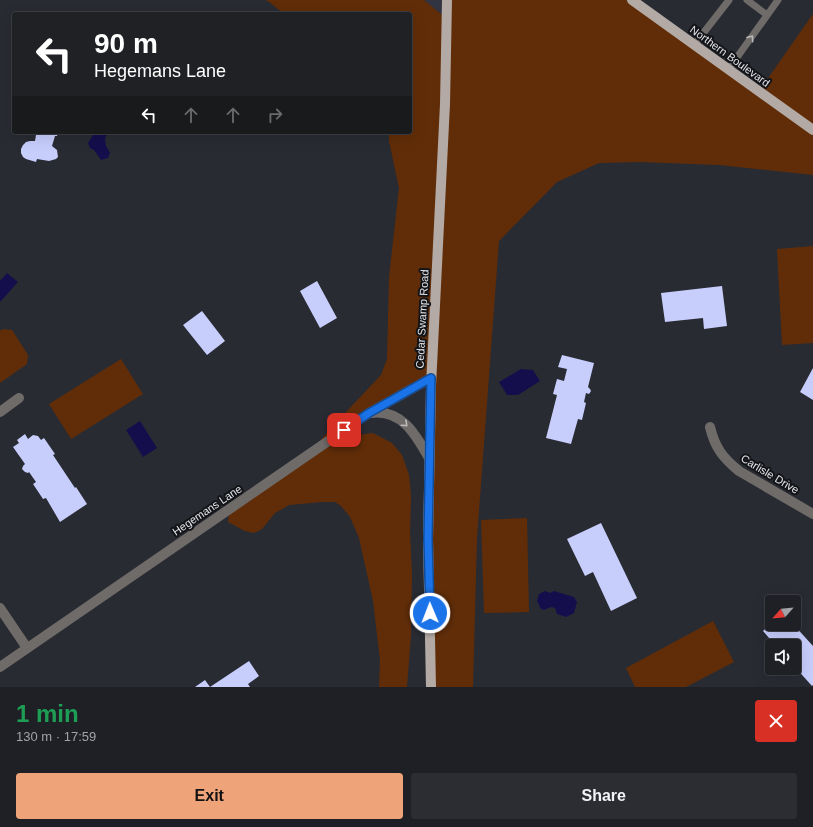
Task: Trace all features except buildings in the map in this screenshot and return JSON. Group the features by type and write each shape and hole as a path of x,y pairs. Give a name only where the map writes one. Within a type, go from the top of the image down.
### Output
{"main road":[{"name":"Cedar Swamp Road","path":"431,687 428,539 431,378 444,118 447,0"},
{"name":"Northern Boulevard","path":"632,0 813,130"}],"street":[{"name":"Hegemans Lane","path":"0,667 369,413 431,378"},
{"path":"0,412 19,398"},
{"path":"369,413 380,412 390,414 402,421 413,432 430,458"},
{"name":"Carlisle Drive","path":"710,427 717,448 733,466 739,471 813,514"},
{"path":"0,608 28,648"}],"lane":[{"path":"694,45 729,0"},
{"path":"747,0 768,15"},
{"path":"728,70 778,0"}],"shaded area":[{"path":"265,0 424,0 447,19 447,0 632,0 759,91 813,14 813,175 719,165 640,162 599,163 557,182 499,241 477,538 473,687 431,687 426,384 322,444 350,436 373,433 392,443 402,455 409,475 411,496 410,532 412,575 411,635 407,687 379,687 380,660 373,601 359,538 350,517 341,506 335,502 289,505 275,513 262,529 254,533 245,531 228,522 229,514 314,448 381,375 387,359 389,277 399,188 389,141 389,134 412,134 412,12 282,12"},
{"path":"424,0 447,0 447,19"},
{"path":"92,134 107,134 105,138 106,146 110,153 108,158 101,160 94,150 90,148 88,143"},
{"path":"813,246 813,343 782,345 777,249"},
{"path":"7,273 18,282 0,302 0,281"},
{"path":"3,329 12,330 28,355 27,364 0,383 0,331"},
{"path":"121,359 143,394 71,439 49,404"},
{"path":"521,369 533,370 540,381 518,395 507,395 499,382"},
{"path":"140,421 157,448 143,457 126,430"},
{"path":"527,518 529,612 484,613 481,520"},
{"path":"545,591 550,593 554,591 574,597 577,602 574,613 566,617 557,614 555,608 551,607 544,610 541,609 537,601 539,594"},
{"path":"713,621 734,662 686,687 635,687 626,668"}],"route":[{"path":"344,430 369,413 431,378 428,539 430,613"}]}
